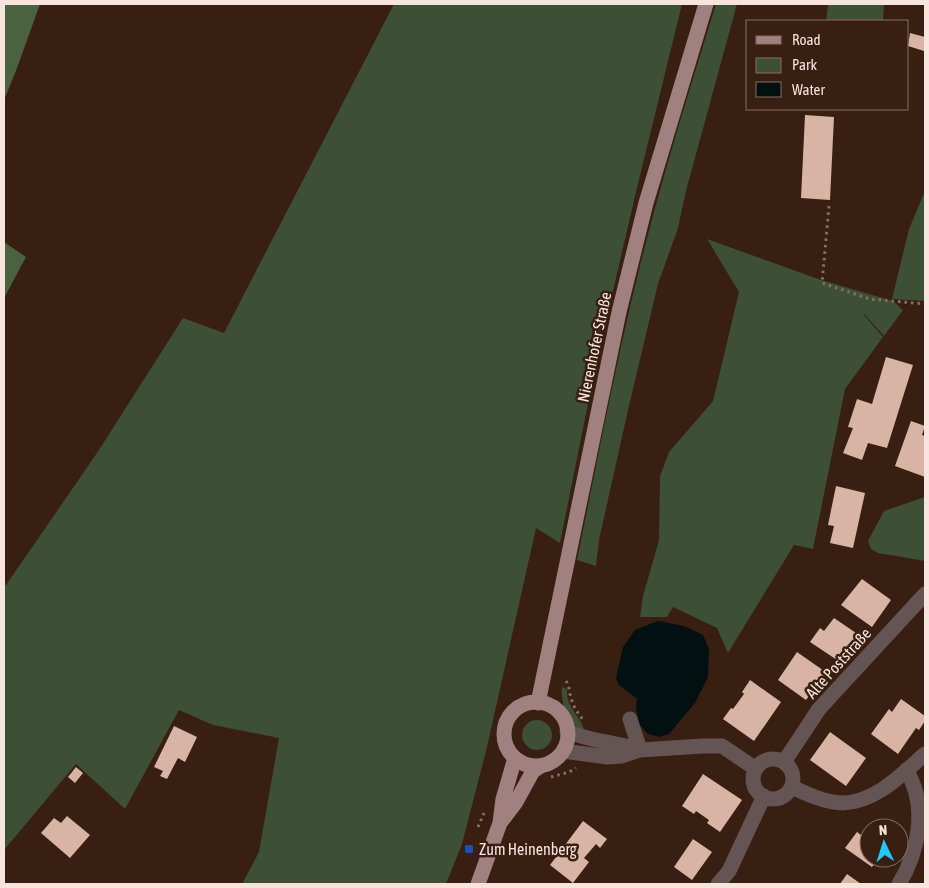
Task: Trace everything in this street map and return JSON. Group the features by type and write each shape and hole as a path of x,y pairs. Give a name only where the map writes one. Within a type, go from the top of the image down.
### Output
{"main road":[{"name":"Nierenhofer Straße","path":"538,703 619,312 646,203 706,4"},
{"path":"500,823 516,802 533,771 555,760 563,751 567,740 564,720 557,710 538,703 528,704 518,708 510,716 506,723 505,742 514,758 528,765 541,766"},
{"path":"478,884 500,823 503,799 514,758"}],"street":[{"name":"Alte Poststraße","path":"784,762 818,709 925,594"},
{"path":"630,719 640,750"},
{"path":"567,731 594,741 624,745 640,750"},
{"path":"563,751 607,757 622,756 640,750 722,746 756,769"},
{"path":"792,787 817,797 843,803 863,799 880,790 925,754"},
{"path":"778,759 784,762 792,770 792,787 777,799 764,796 755,788 754,775 756,769 765,760 778,759"},
{"path":"899,884 912,859 917,837 918,808 916,789 906,770"},
{"path":"718,884 729,871 764,796"}],"path":[{"path":"829,206 822,283 870,300 925,304"}],"green space":[{"path":"4,4 40,4 4,100"},
{"path":"394,4 682,4 596,364 560,543 536,528 487,747 462,844 446,884 242,884 259,852 279,738 213,725 179,710 125,809 76,764 4,850 4,585 6,585 97,453 183,318 224,333"},
{"path":"716,4 737,4 686,191 678,228 658,284 599,540 596,566 577,560 614,378 630,306 657,203"},
{"path":"828,4 884,4 883,20 826,20"},
{"path":"925,191 925,301 892,299 909,229"},
{"path":"707,239 821,280 893,301 903,310 884,336 863,314 883,337 845,389 813,549 794,545 728,653 717,628 673,607 667,617 640,617 643,596 659,540 660,476 669,452 713,401 739,292"},
{"path":"4,242 26,257 4,298"},
{"path":"925,497 925,561 878,553 871,549 868,541 884,511"},
{"path":"562,687 567,689 567,696 571,707 585,732 574,725 570,719 562,700"},
{"path":"537,720 548,724 552,735 548,746 537,750 526,746 522,735 526,724"}],"water":[{"path":"658,621 684,626 703,635 709,649 708,677 695,703 669,734 660,737 648,734 639,724 636,707 637,699 619,685 616,678 623,647 635,630"}],"building":[{"path":"910,33 925,37 924,51 909,46"},
{"path":"805,115 834,117 830,200 801,198"},
{"path":"886,357 913,365 887,448 868,443 862,460 843,453 853,428 848,427 857,399 872,404"},
{"path":"911,421 925,426 922,435 925,436 925,477 895,466"},
{"path":"836,486 865,493 853,548 830,543 834,526 828,525"},
{"path":"862,579 891,600 872,627 841,605"},
{"path":"834,618 859,635 840,662 810,642 820,628 824,631"},
{"path":"797,652 827,673 806,700 778,680"},
{"path":"750,680 781,702 754,741 723,719 744,694 742,692"},
{"path":"901,699 925,716 925,721 919,730 916,728 898,754 871,734 889,709 892,712"},
{"path":"174,726 197,737 185,762 178,758 167,779 160,776 163,771 154,767"},
{"path":"830,732 866,758 846,786 810,760"},
{"path":"76,767 83,773 75,783 68,777"},
{"path":"703,774 742,800 720,832 707,823 709,820 696,811 694,814 682,806"},
{"path":"67,816 90,835 70,858 41,833 54,818 61,823"},
{"path":"583,821 607,839 600,848 596,844 584,858 589,862 573,883 550,865"},
{"path":"857,832 859,834 859,858 845,848"},
{"path":"693,839 712,852 692,880 674,867"},
{"path":"847,874 861,884 840,884"}],"place":[{"name":"Zum Heinenberg","path":"469,849"}]}
